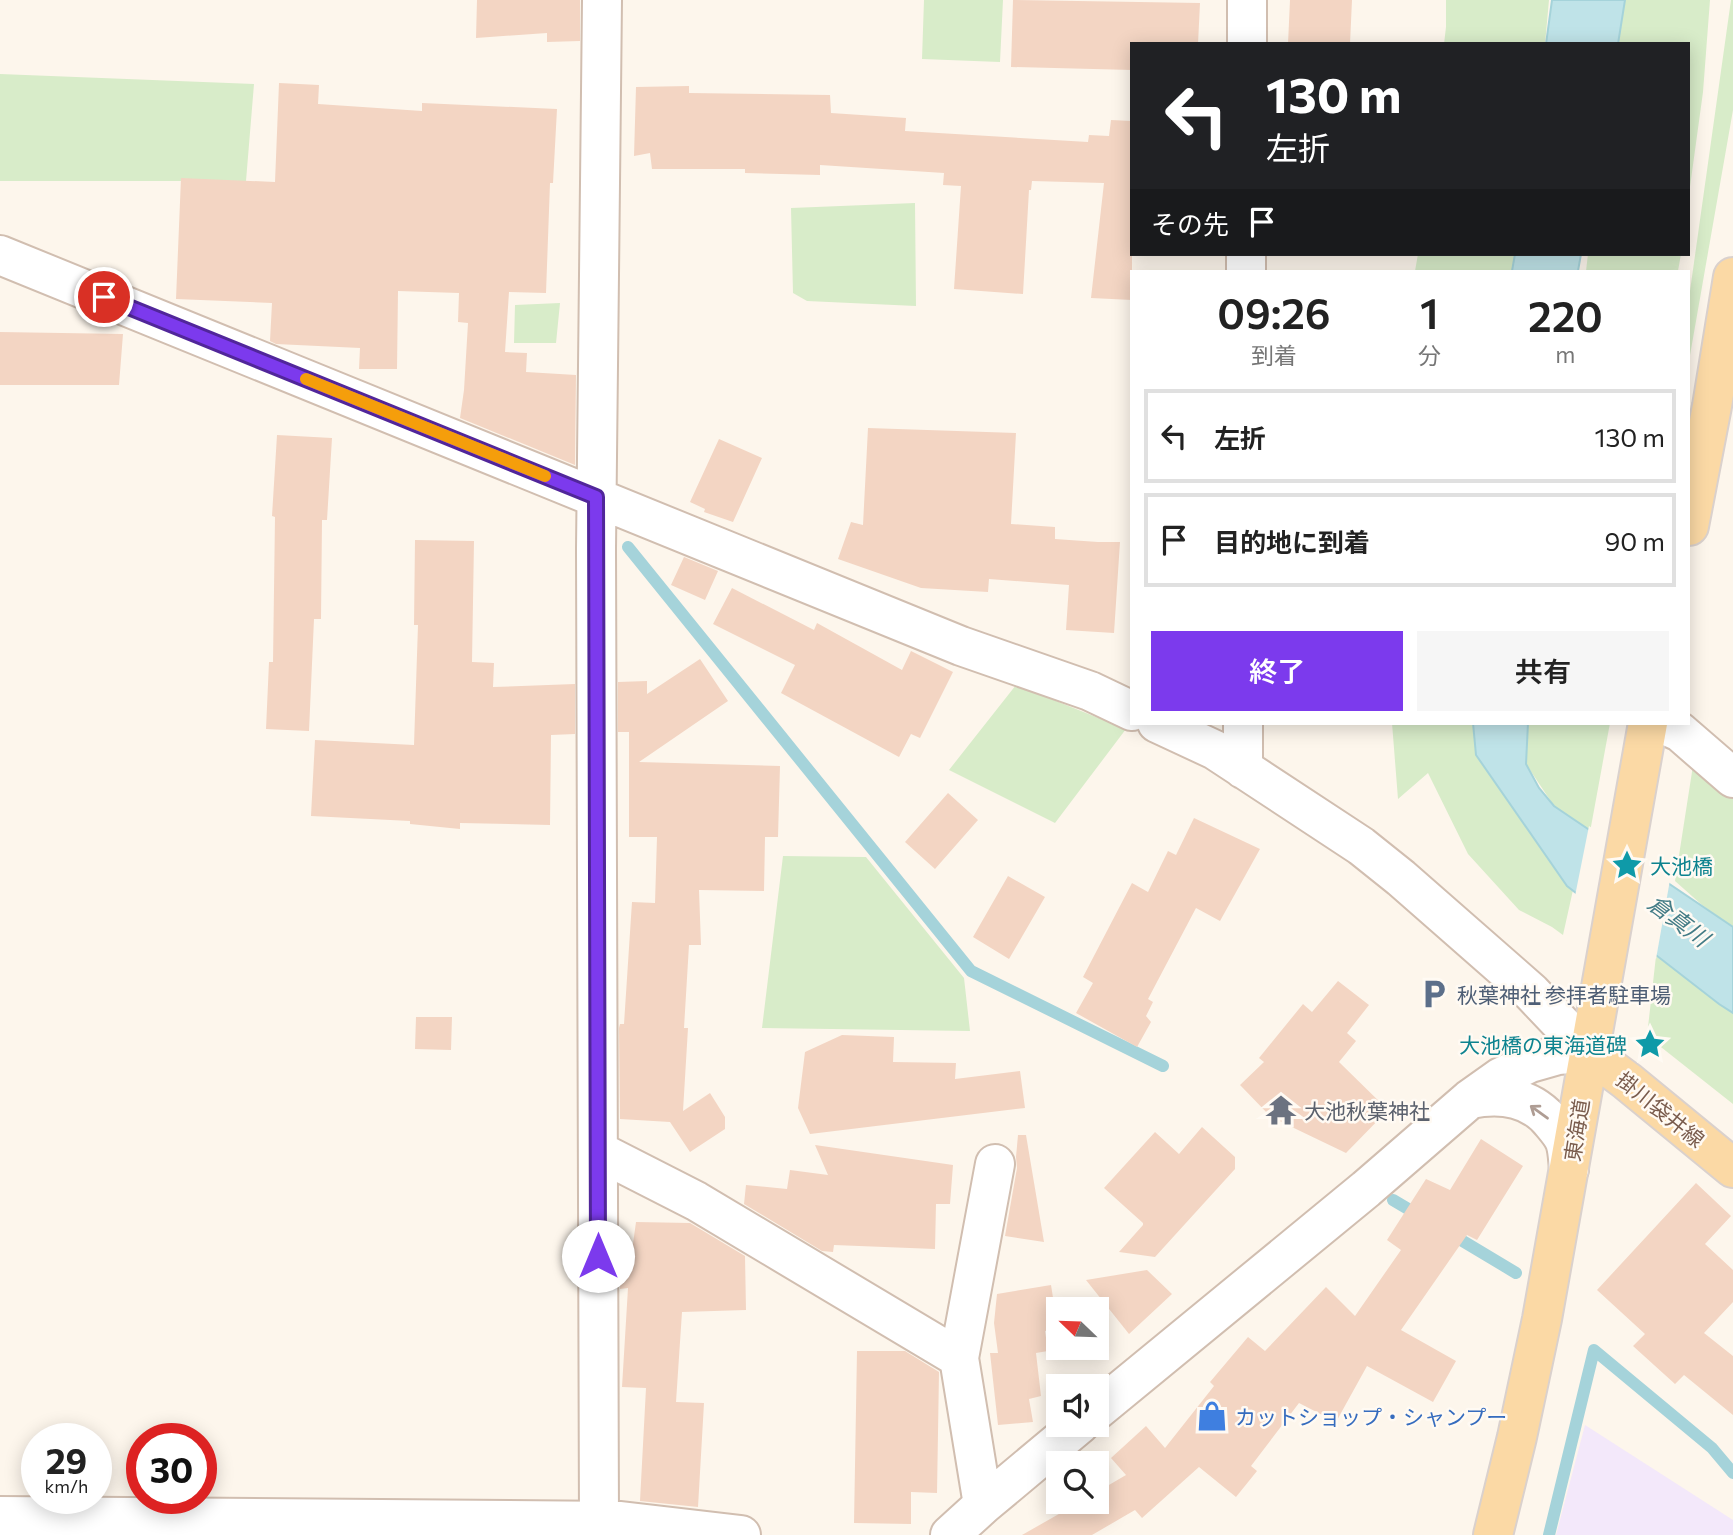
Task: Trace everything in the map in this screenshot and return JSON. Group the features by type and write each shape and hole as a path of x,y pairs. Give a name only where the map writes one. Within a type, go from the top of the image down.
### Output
{"main road":[{"path":"1690,522 1723,407 1733,277"},
{"name":"東海道","path":"1493,1535 1528,1384 1650,732"},
{"name":"掛川袋井線","path":"1588,1052 1628,1081 1733,1168"}],"street":[{"path":"599,1521 596,497 602,0"},
{"path":"1247,0 1247,42"},
{"path":"0,255 961,646 1090,691 1130,710"},
{"path":"1161,725 1215,750 1361,846 1531,992 1588,1052"},
{"path":"1243,725 1243,769"},
{"path":"1650,732 1680,732 1733,778"},
{"path":"1109,1400 1366,1189 1470,1099 1501,1077 1530,1063 1558,1055 1588,1052"},
{"path":"1470,1099 1489,1095 1507,1097 1538,1109 1548,1117 1566,1143 1569,1169"},
{"path":"598,1150 695,1201 959,1358"},
{"path":"963,1526 959,1358 995,1164"},
{"path":"963,1526 1065,1437"},
{"path":"0,1516 419,1527 621,1521 741,1535"}],"shaded area":[{"path":"1585,1425 1733,1520 1733,1535 1556,1535"}],"green space":[{"path":"924,0 1003,0 1000,62 922,59"},
{"path":"1446,0 1549,0 1545,42 1444,42"},
{"path":"1625,0 1710,0 1703,92 1690,187 1690,42 1618,42"},
{"path":"1733,0 1733,110 1690,355 1690,291"},
{"path":"0,74 254,84 246,181 0,181"},
{"path":"915,203 916,306 807,301 793,293 791,208"},
{"path":"1418,256 1515,256 1512,270 1415,270"},
{"path":"1588,256 1681,256 1678,270 1586,270"},
{"path":"560,303 556,343 514,343 515,305"},
{"path":"1016,685 1126,729 1055,823 949,770"},
{"path":"1392,725 1474,725 1476,755 1573,890 1563,935 1519,910 1468,854 1428,773 1398,799"},
{"path":"1526,725 1610,725 1590,832 1554,806 1526,764"},
{"path":"1694,759 1733,790 1733,927 1675,881"},
{"path":"783,856 866,857 964,978 970,1031 762,1028"},
{"path":"1656,956 1733,1013 1733,1104 1647,1036"}],"water":[{"path":"1552,0 1625,0 1618,42 1546,42"},
{"path":"1515,256 1581,256 1578,270 1512,270"},
{"name":"倉真川","path":"1473,725 1528,725 1526,764 1539,788 1554,806 1733,927 1733,1013 1567,886 1476,755"}],"pier":[{"path":"1589,826 1670,880 1656,959 1575,896"}],"building":[{"path":"477,0 580,0 580,41 547,42 547,33 476,38"},
{"path":"1013,0 1200,3 1198,42 1130,42 1130,70 1011,67"},
{"path":"1290,0 1352,0 1350,42 1288,42"},
{"path":"279,83 319,85 318,104 422,111 422,103 557,109 553,183 550,183 546,293 509,292 505,352 527,353 526,372 576,375 575,465 460,418 468,323 458,322 459,293 398,291 397,369 359,369 360,348 276,344 270,341 272,303 176,299 181,178 275,182"},
{"path":"689,86 689,93 830,95 831,113 906,118 905,131 1088,142 1089,135 1109,136 1111,120 1130,121 1130,300 1091,298 1104,183 1032,181 1029,190 1023,294 954,289 961,186 943,185 944,173 820,165 820,175 745,173 745,169 652,169 650,153 634,156 636,87"},
{"path":"0,332 123,334 119,385 0,385"},
{"path":"868,428 1016,433 1011,524 1055,527 1055,539 1120,542 1114,633 1066,630 1069,585 989,579 988,592 921,588 838,559 851,522 863,525"},
{"path":"277,435 332,438 327,520 322,520 321,619 314,619 309,731 266,729 269,662 273,662 275,517 272,516"},
{"path":"719,439 762,458 733,522 704,512 705,509 690,502"},
{"path":"415,540 474,541 472,662 494,663 493,687 575,684 575,734 551,735 550,825 460,823 460,829 410,824 410,821 311,816 315,740 414,745 418,625 414,625"},
{"path":"684,557 718,571 705,600 671,585"},
{"path":"732,588 814,630 817,623 902,670 911,651 953,672 920,738 911,734 899,757 781,693 795,665 713,624"},
{"path":"700,659 728,701 639,762 780,766 778,837 765,837 764,891 699,890 701,945 689,945 683,1111 710,1093 725,1117 725,1129 690,1152 670,1122 620,1119 619,1028 620,1024 624,1024 632,902 655,903 657,837 629,837 629,732 618,732 618,682 647,681 647,694"},
{"path":"948,793 978,820 935,869 905,842"},
{"path":"1194,818 1260,849 1220,921 1196,908 1148,999 1153,1002 1146,1016 1151,1022 1137,1047 1076,1013 1093,983 1083,977 1132,883 1148,892 1168,851 1176,855"},
{"path":"1008,876 1045,897 1009,959 973,937"},
{"path":"1338,981 1369,1005 1347,1033 1356,1041 1339,1062 1388,1110 1346,1153 1271,1117 1240,1085 1264,1062 1259,1058 1303,1004 1312,1012"},
{"path":"416,1017 452,1017 451,1050 415,1049"},
{"path":"842,1035 894,1037 893,1062 956,1063 955,1079 1020,1071 1025,1108 810,1134 798,1108 805,1052"},
{"path":"1202,1127 1235,1157 1235,1169 1155,1257 1119,1252 1143,1223 1104,1188 1155,1132 1179,1154"},
{"path":"1018,1135 1026,1135 1044,1242 1005,1236 1017,1168"},
{"path":"1481,1139 1523,1166 1477,1240 1467,1235 1401,1330 1456,1361 1433,1402 1367,1366 1336,1422 1299,1403 1251,1466 1257,1471 1236,1497 1199,1467 1142,1518 1135,1510 1092,1535 1022,1535 1059,1514 1109,1514 1109,1485 1126,1475 1111,1458 1146,1426 1165,1448 1214,1386 1210,1382 1248,1337 1265,1351 1326,1287 1355,1316 1401,1250 1387,1240 1426,1179 1450,1190"},
{"path":"815,1145 953,1165 950,1204 936,1204 935,1249 834,1245 833,1252 822,1251 744,1204 746,1185 787,1189 790,1170 828,1175"},
{"path":"1696,1183 1731,1216 1705,1244 1733,1270 1733,1302 1704,1333 1733,1356 1733,1415 1684,1375 1675,1384 1633,1346 1645,1334 1597,1290"},
{"path":"636,1222 690,1223 745,1256 746,1310 682,1312 676,1402 704,1403 698,1507 640,1501 646,1388 622,1387 628,1288 620,1289 620,1257 631,1258"},
{"path":"1147,1270 1172,1294 1129,1334 1110,1310 1110,1297 1100,1297 1086,1280"},
{"path":"1051,1285 1053,1297 1046,1297 1046,1351 1036,1353 1041,1396 1029,1399 1033,1422 998,1425 990,1353 998,1353 994,1323 997,1294"},
{"path":"857,1351 905,1351 939,1372 937,1493 911,1492 911,1524 854,1523"}],"waterway":[{"path":"628,547 971,971 1163,1066"},
{"path":"1393,1200 1420,1216"},
{"path":"1451,1234 1516,1273"},
{"path":"1549,1535 1594,1350 1712,1448 1733,1473"}],"slow traffic":[{"path":"306,379 545,476"}],"place":[{"name":"大池橋","path":"1627,865"},
{"name":"秋葉神社 参拝者駐車場","path":"1434,994"},
{"name":"大池橋の東海道碑","path":"1650,1044"},
{"name":"大池秋葉神社","path":"1281,1110"},
{"name":"カットショップ・シャンプー","path":"1212,1416"}],"route":[{"path":"104,297 596,497 598,1256"}]}
